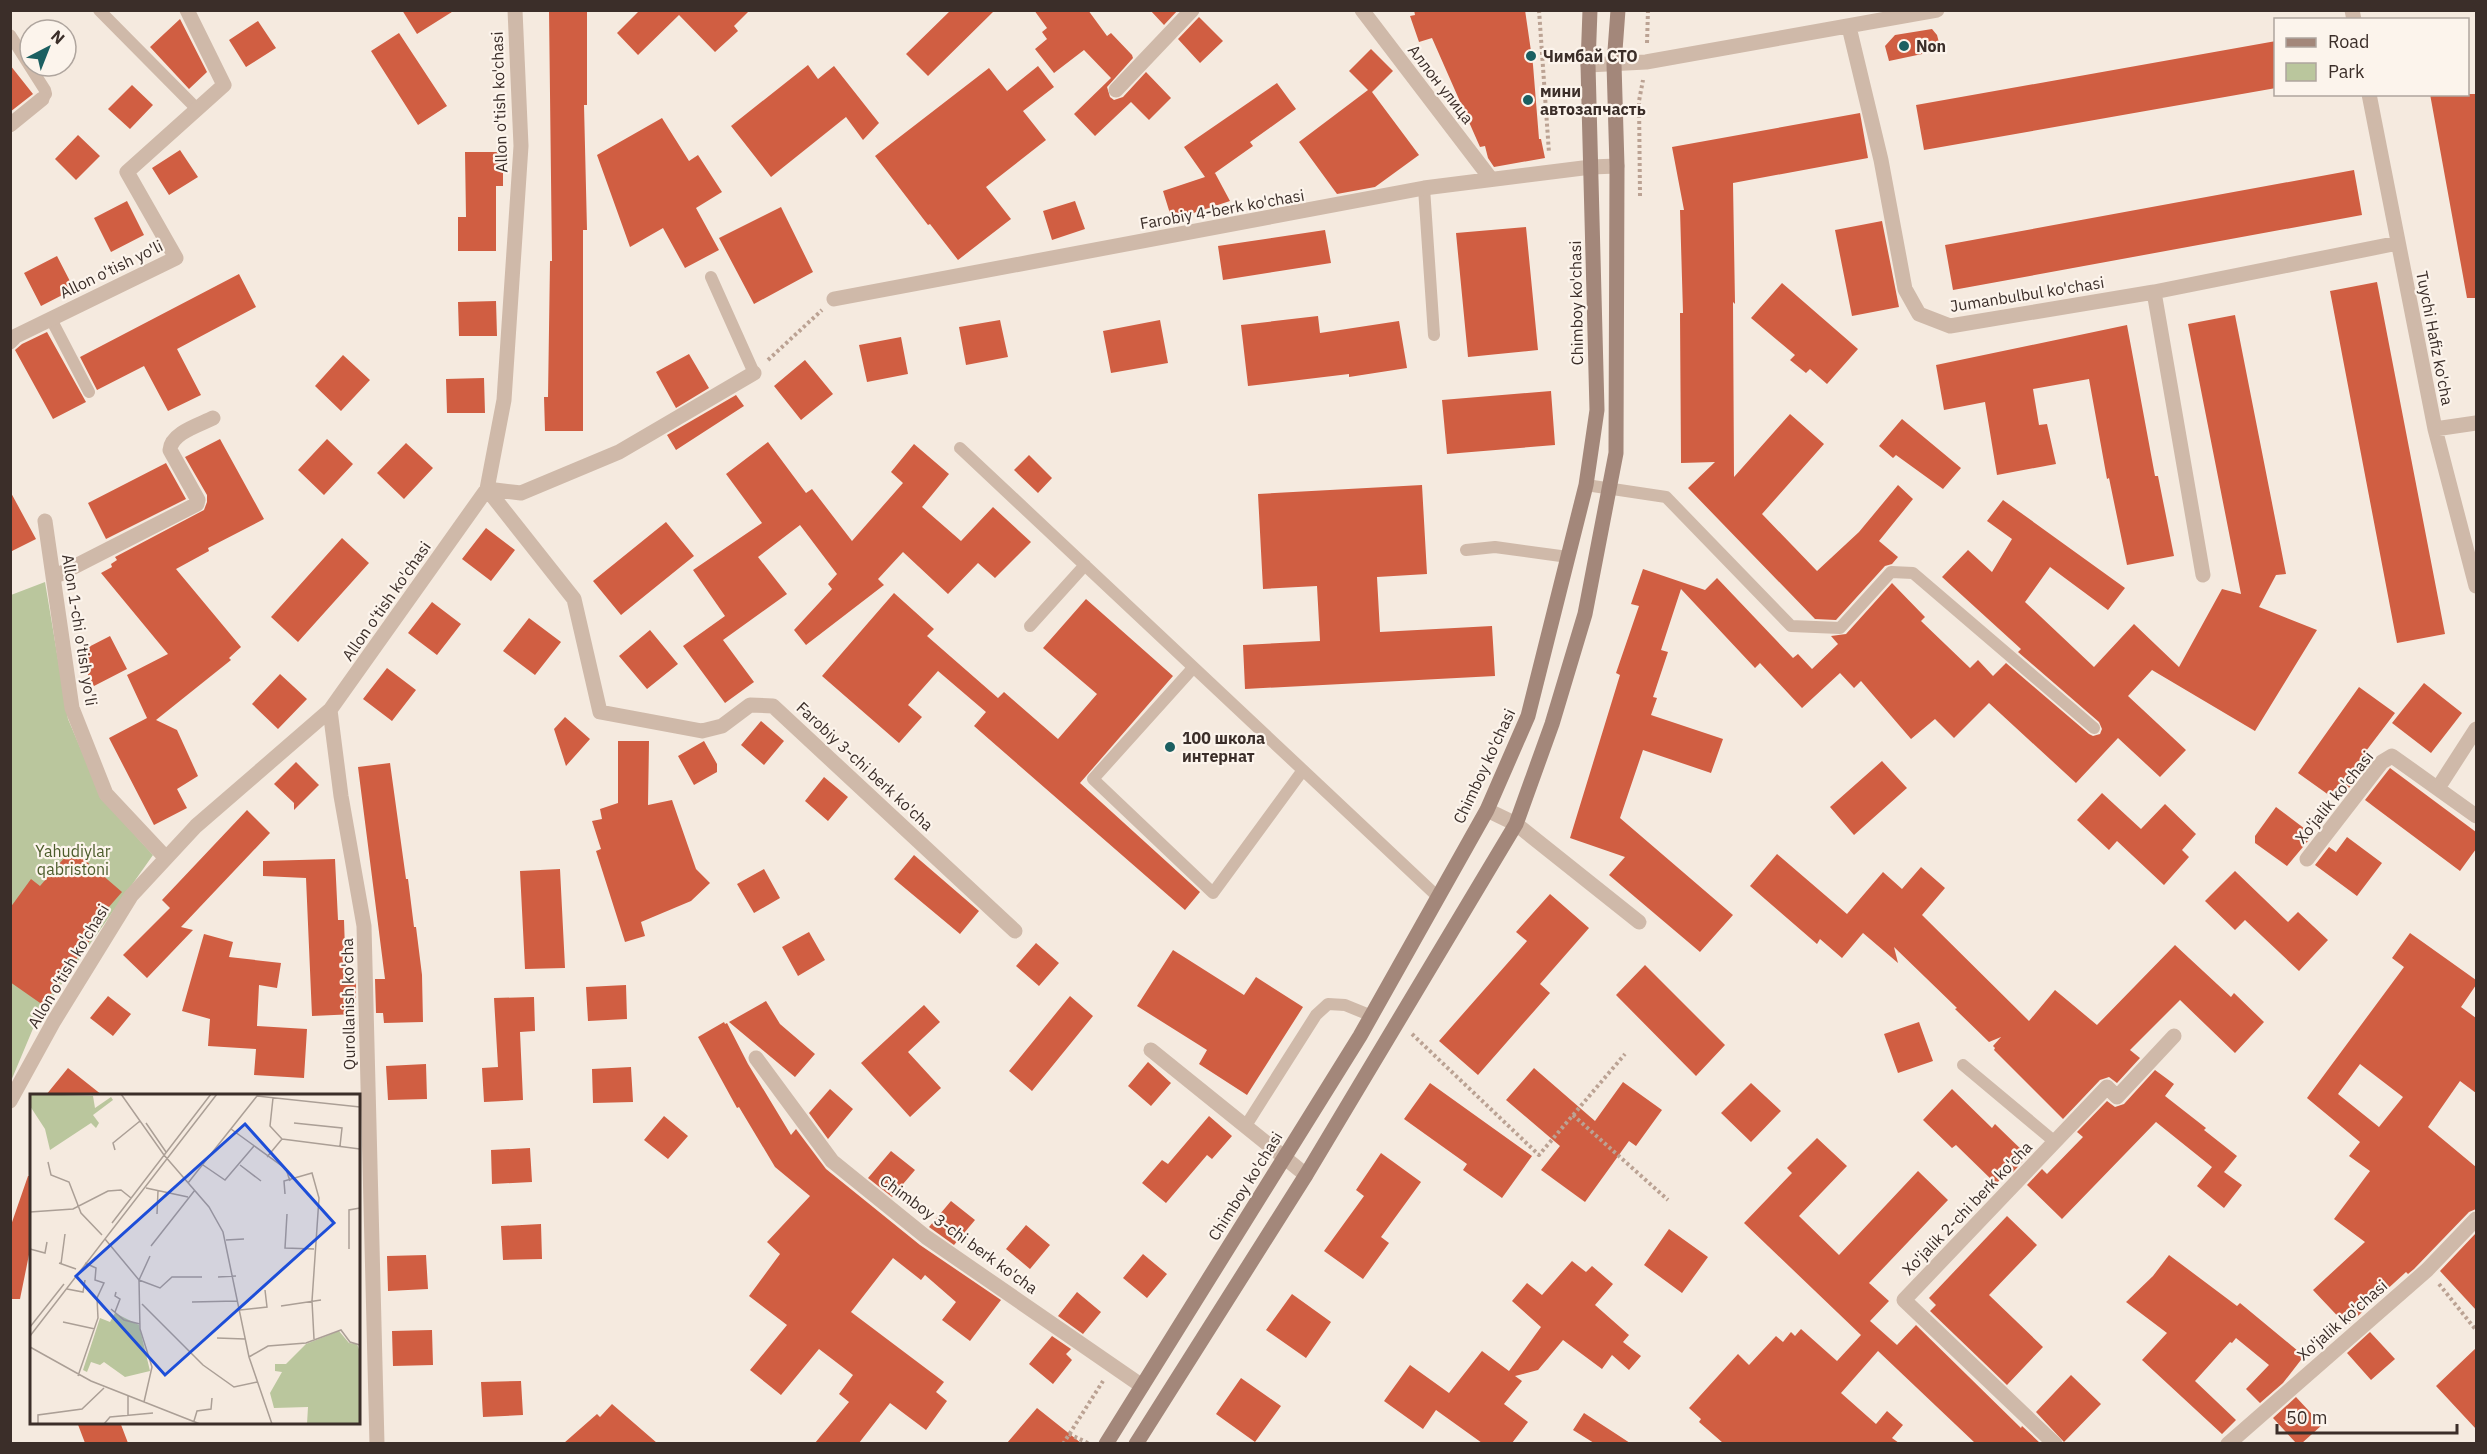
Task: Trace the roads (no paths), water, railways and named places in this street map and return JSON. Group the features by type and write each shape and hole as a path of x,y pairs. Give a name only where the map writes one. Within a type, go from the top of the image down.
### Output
{"main road":[{"name":"Chimboy ko'chasi","path":"1107,1443 1372,1016 1487,810 1528,716 1586,485 1597,410 1588,65 1590,10"},
{"path":"1136,1443 1306,1175 1516,824 1552,724 1585,614 1616,453 1617,165 1614,64 1618,10"}],"street":[{"name":"Allon o'tish yo'li","path":"10,342 16,336 176,258 128,172 224,85 187,10"},
{"name":"Allon o'tish ko'chasi","path":"10,1101 54,1021 131,896 196,826 330,710 487,489 504,400 522,146 514,10"},
{"path":"1116,90 1192,10"},
{"name":"Аллон улица","path":"1362,10 1491,179"},
{"path":"1588,65 1646,62 1937,10"},
{"name":"Jumanbulbul ko'chasi","path":"1850,27 1881,160 1905,289 1919,314 1950,326 2154,292 2398,243"},
{"name":"Tuychi Hafiz ko'cha","path":"2369,96 2435,429 2476,586"},
{"path":"10,125 42,99"},
{"name":"Farobiy 4-berk ko'chasi","path":"834,299 1424,188 1617,165"},
{"path":"2154,292 2203,575"},
{"path":"487,489 521,493 619,452 754,373"},
{"path":"54,577 196,504 198,500 170,450 170,443 175,438 213,418"},
{"path":"2435,429 2476,423"},
{"name":"Farobiy 3-chi berk ko'cha","path":"487,489 573,599 600,712 702,731 722,726 750,705 773,706 1015,931"},
{"name":"Allon 1-chi o'tish yo'li","path":"45,521 72,708 106,794 166,858"},
{"name":"Qurollanish ko'cha","path":"330,710 341,796 364,926 377,1443"},
{"path":"2438,788 2476,729"},
{"name":"Xo'jalik ko'chasi","path":"2307,859 2382,762 2392,756 2476,816"},
{"path":"1487,810 1516,824 1639,922"},
{"name":"Xo'jalik 2-chi berk ko'cha","path":"2055,1443 1904,1300 2107,1087 2117,1097 2174,1036"},
{"path":"1151,1050 1306,1175"},
{"name":"Chimboy 3-chi berk ko'cha","path":"756,1058 832,1161 926,1237 1142,1386"},
{"name":"Xo'jalik ko'chasi","path":"2228,1443 2427,1270 2476,1219"}],"lane":[{"path":"99,10 197,109"},
{"path":"10,35 45,90 46,94 42,99"},
{"path":"1424,188 1434,335"},
{"path":"711,277 754,373"},
{"path":"51,319 89,392"},
{"path":"960,448 1438,897"},
{"path":"1586,485 1666,497 1791,626 1840,628 1892,572 1913,573 2094,728"},
{"path":"1466,550 1495,547 1568,557"},
{"path":"1030,626 1084,565"},
{"path":"1193,668 1093,779 1213,893 1303,770"},
{"path":"1245,1126 1316,1015 1328,1004 1344,1005 1372,1016"},
{"path":"1963,1065 2055,1142"}],"place":[{"name":"Non","path":"1904,46"},
{"name":"Чимбай СТО","path":"1531,56"},
{"name":"мини автозапчасть","path":"1528,100"},
{"name":"100 школа интернат","path":"1170,747"}],"park label":[{"name":"Yahudiylar qabristoni","path":"73,860"}]}
